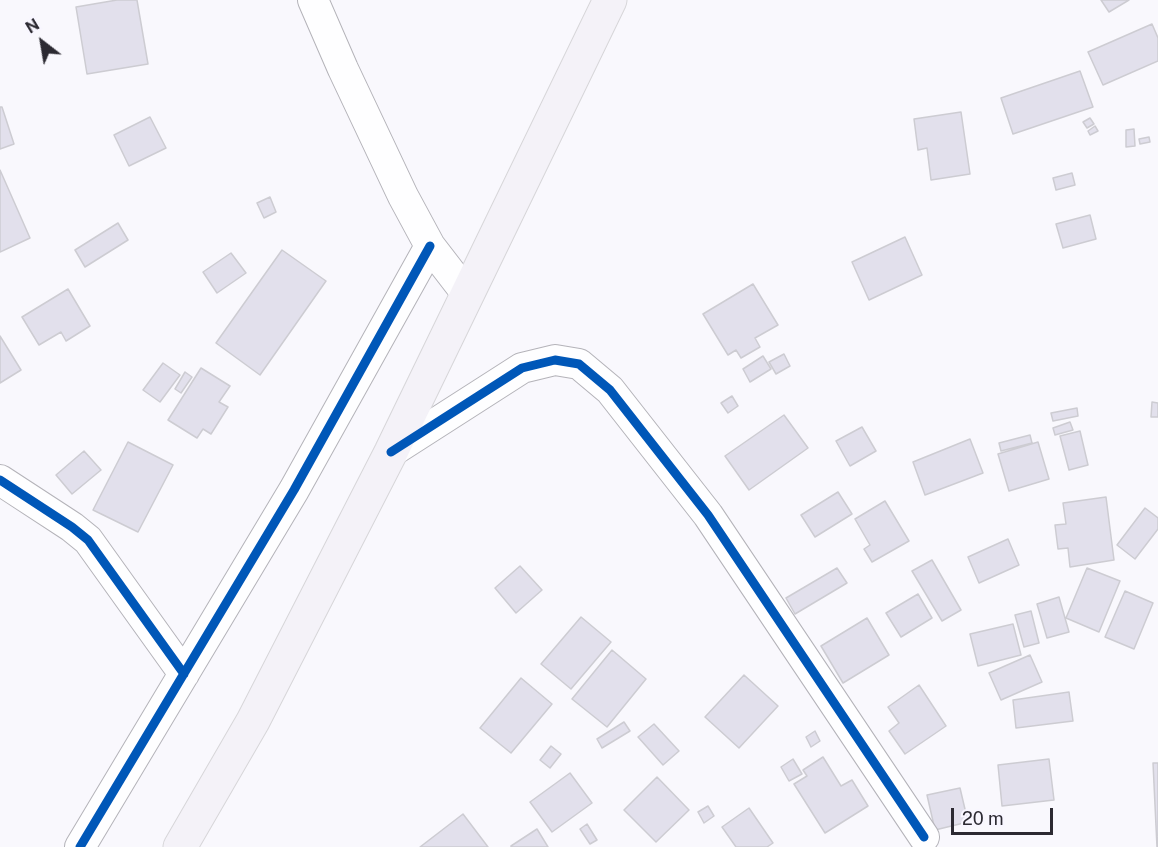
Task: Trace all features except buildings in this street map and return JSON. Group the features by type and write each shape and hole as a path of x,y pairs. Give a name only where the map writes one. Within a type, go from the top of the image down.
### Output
{"main road":[{"path":"180,847 253,721 391,452 610,0"}],"street":[{"path":"313,0 342,69 398,185 430,246 467,294"},
{"path":"80,847 294,490 430,246"},
{"path":"391,452 522,368 555,360 579,364 610,390 708,514 924,837"},
{"path":"0,480 88,540 184,674"}],"cycle path":[{"path":"80,847 294,490 430,246"},
{"path":"391,452 522,368 555,360 579,364 610,390 708,515 924,837"},
{"path":"0,480 88,540 184,674"}]}
